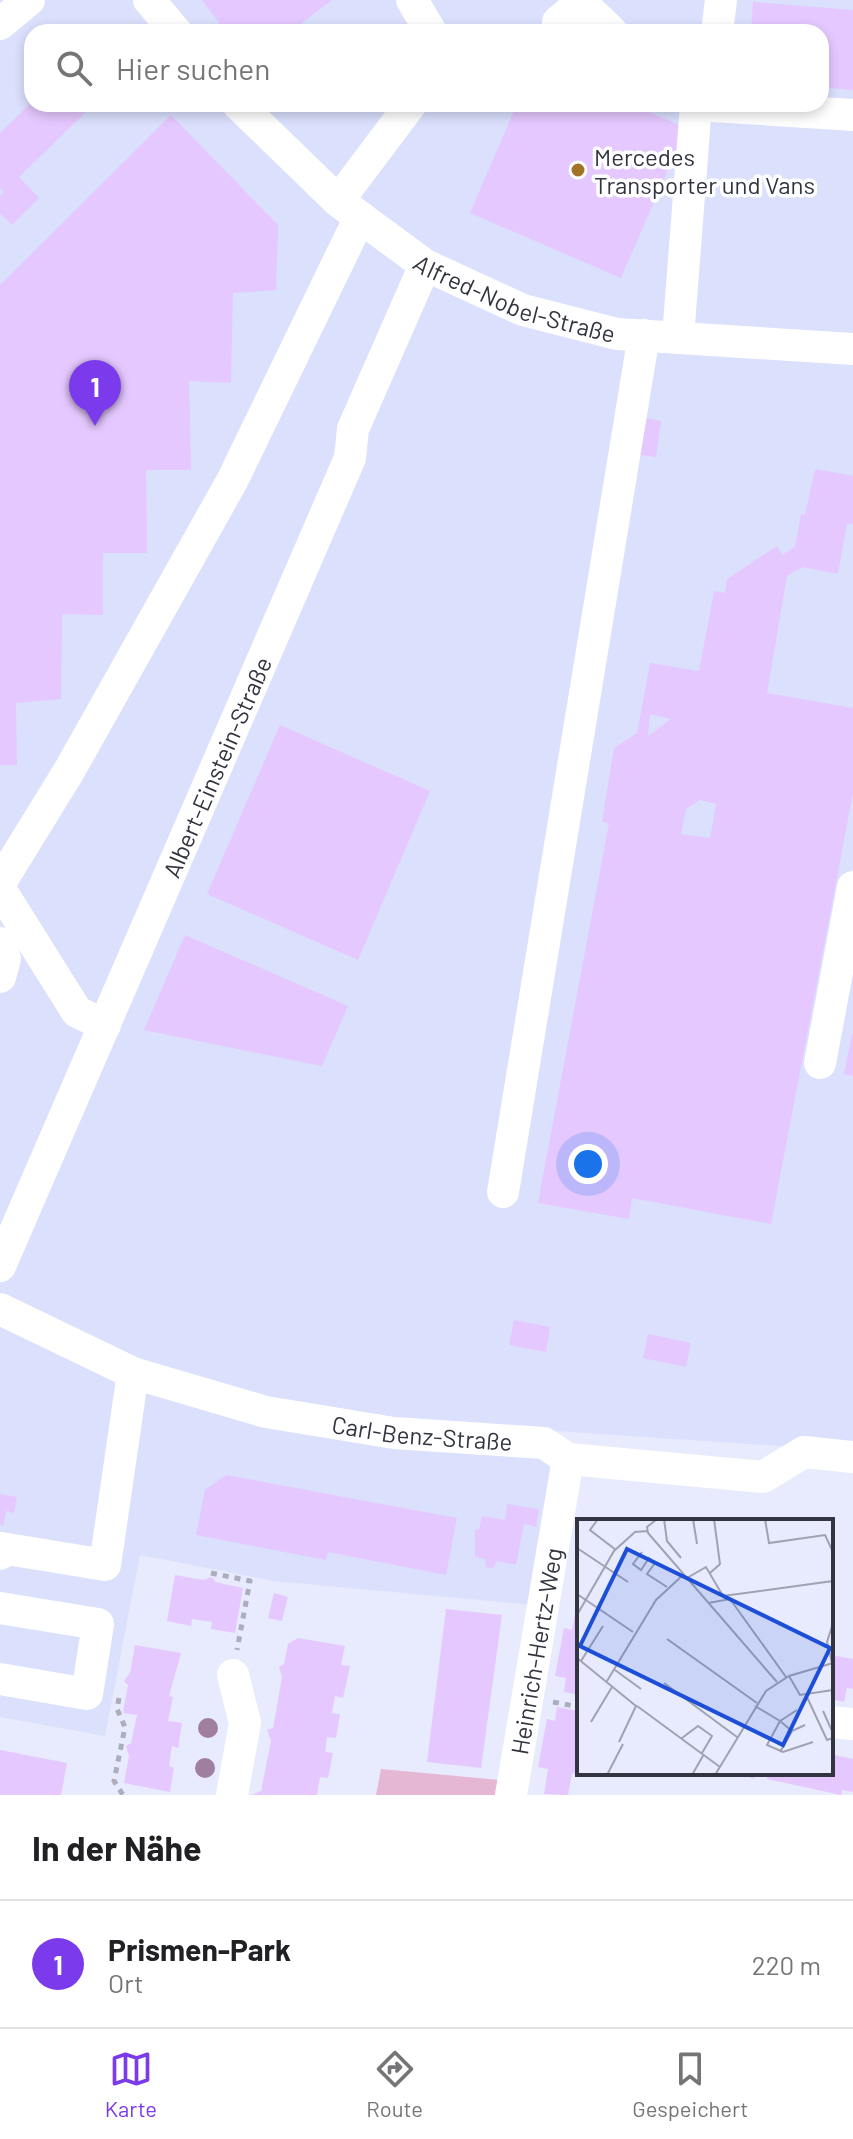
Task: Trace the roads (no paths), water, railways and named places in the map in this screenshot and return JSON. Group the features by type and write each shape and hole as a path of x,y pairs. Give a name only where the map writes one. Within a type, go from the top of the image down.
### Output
{"street":[{"path":"0,24 29,0"},
{"path":"149,0 169,24"},
{"path":"718,24 721,0"},
{"path":"558,22 572,10 589,10 604,24"},
{"name":"Alfred-Nobel-Straße","path":"246,112 349,209 425,265 523,310 605,331 853,349"},
{"path":"105,1025 77,1012 0,886 69,771 232,481 349,209 406,112"},
{"path":"678,337 695,112"},
{"path":"810,112 853,115"},
{"name":"Albert-Einstein-Straße","path":"0,1266 350,458 353,429 425,265"},
{"path":"503,1192 644,335"},
{"path":"820,1063 853,887"},
{"path":"0,943 5,959 0,977"},
{"name":"Carl-Benz-Straße","path":"0,1309 133,1373 266,1412 394,1433 544,1443 568,1459 763,1477 804,1452 853,1457"},
{"path":"0,1554 1,1548 105,1565 133,1373"},
{"name":"Heinrich-Hertz-Weg","path":"511,1795 568,1459"},
{"path":"0,1608 98,1624 87,1694 0,1679"},
{"path":"232,1795 245,1723 233,1675"},
{"path":"833,1722 853,1724"}],"place":[{"name":"Mercedes Transporter und Vans","path":"578,170"},
{"name":"Prismen-Park","path":"95,426"}]}
